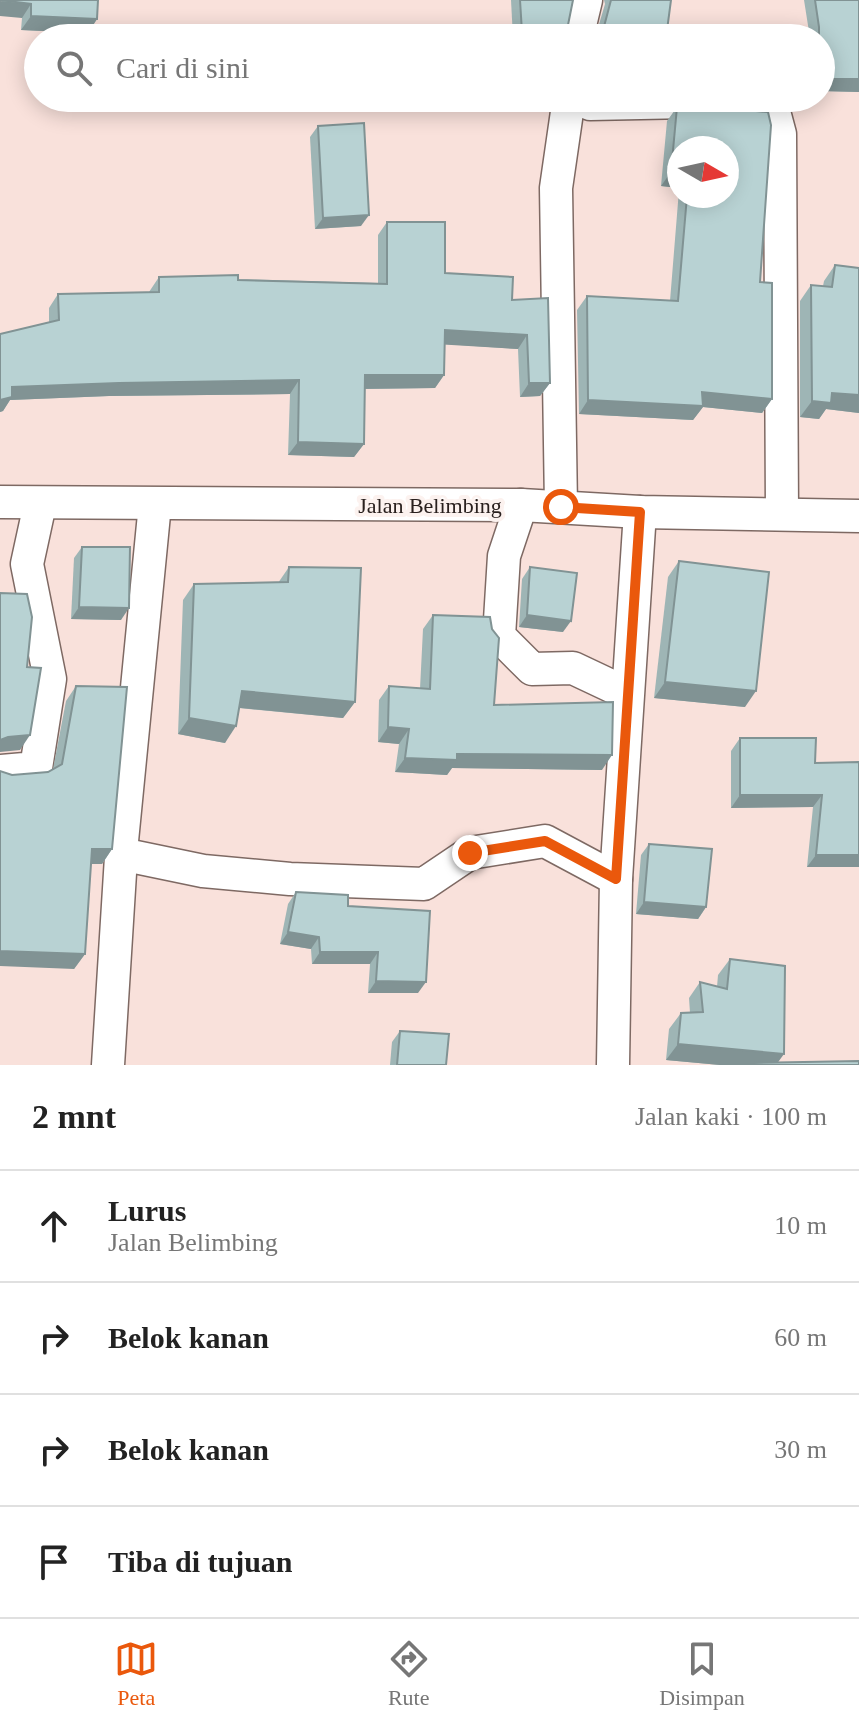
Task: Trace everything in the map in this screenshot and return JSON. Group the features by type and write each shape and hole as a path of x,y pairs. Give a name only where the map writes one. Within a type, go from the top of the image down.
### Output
{"street":[{"path":"580,24 586,0"},
{"path":"561,507 556,188 576,112"},
{"path":"774,112 780,134 782,513"},
{"name":"Jalan Belimbing","path":"0,502 521,505 640,512 859,516"},
{"path":"0,771 36,768 50,679 27,564 40,504"},
{"path":"108,1065 121,854 155,504"},
{"path":"521,505 504,556 499,636 532,669 573,668 626,693"},
{"path":"613,1065 616,879 640,512"},
{"path":"121,854 203,871 290,879 424,884 470,853 545,841 616,879"}],"building":[{"path":"0,0 98,0 97,19 31,16 31,4"},
{"path":"520,0 573,0 568,24 522,24"},
{"path":"611,0 671,0 668,24 605,24"},
{"path":"815,0 859,0 859,79 835,79 835,24 819,24"},
{"path":"677,112 768,112 771,125 760,282 772,283 772,399 702,392 703,406 588,400 587,296 678,301 686,208 739,208 739,136 674,136"},
{"path":"364,123 369,215 323,218 318,126"},
{"path":"387,222 445,222 445,273 513,277 512,300 548,298 550,383 529,383 527,335 445,330 444,375 365,375 364,444 298,442 299,380 12,387 12,397 0,400 0,334 59,320 58,294 159,292 159,277 238,275 238,280 387,284"},
{"path":"835,265 859,268 859,395 832,393 831,403 812,401 811,285 832,287"},
{"path":"82,547 130,547 129,608 79,607"},
{"path":"679,561 769,572 756,691 665,682"},
{"path":"289,567 361,568 355,702 242,691 236,726 189,718 194,584 288,582"},
{"path":"530,567 577,573 571,621 527,615"},
{"path":"0,593 27,594 32,617 27,667 41,668 30,735 0,740"},
{"path":"433,615 490,617 492,629 499,638 494,705 613,702 612,755 457,754 457,760 405,758 409,729 388,727 389,686 430,689"},
{"path":"76,686 127,687 112,849 92,849 85,954 0,951 0,771 12,775 48,772 62,764"},
{"path":"740,738 816,738 815,763 859,762 859,855 816,855 822,795 740,795"},
{"path":"649,844 712,849 706,907 644,902"},
{"path":"296,892 348,895 348,906 430,911 426,982 376,981 378,952 320,952 319,937 288,932"},
{"path":"730,959 785,966 784,1054 678,1044 681,1013 703,1012 700,982 727,989"},
{"path":"400,1031 449,1034 446,1065 397,1065"},
{"path":"859,1061 859,1065 754,1065 754,1063"}],"route":[{"path":"470,853 545,841 616,879 640,512 561,507"}]}
